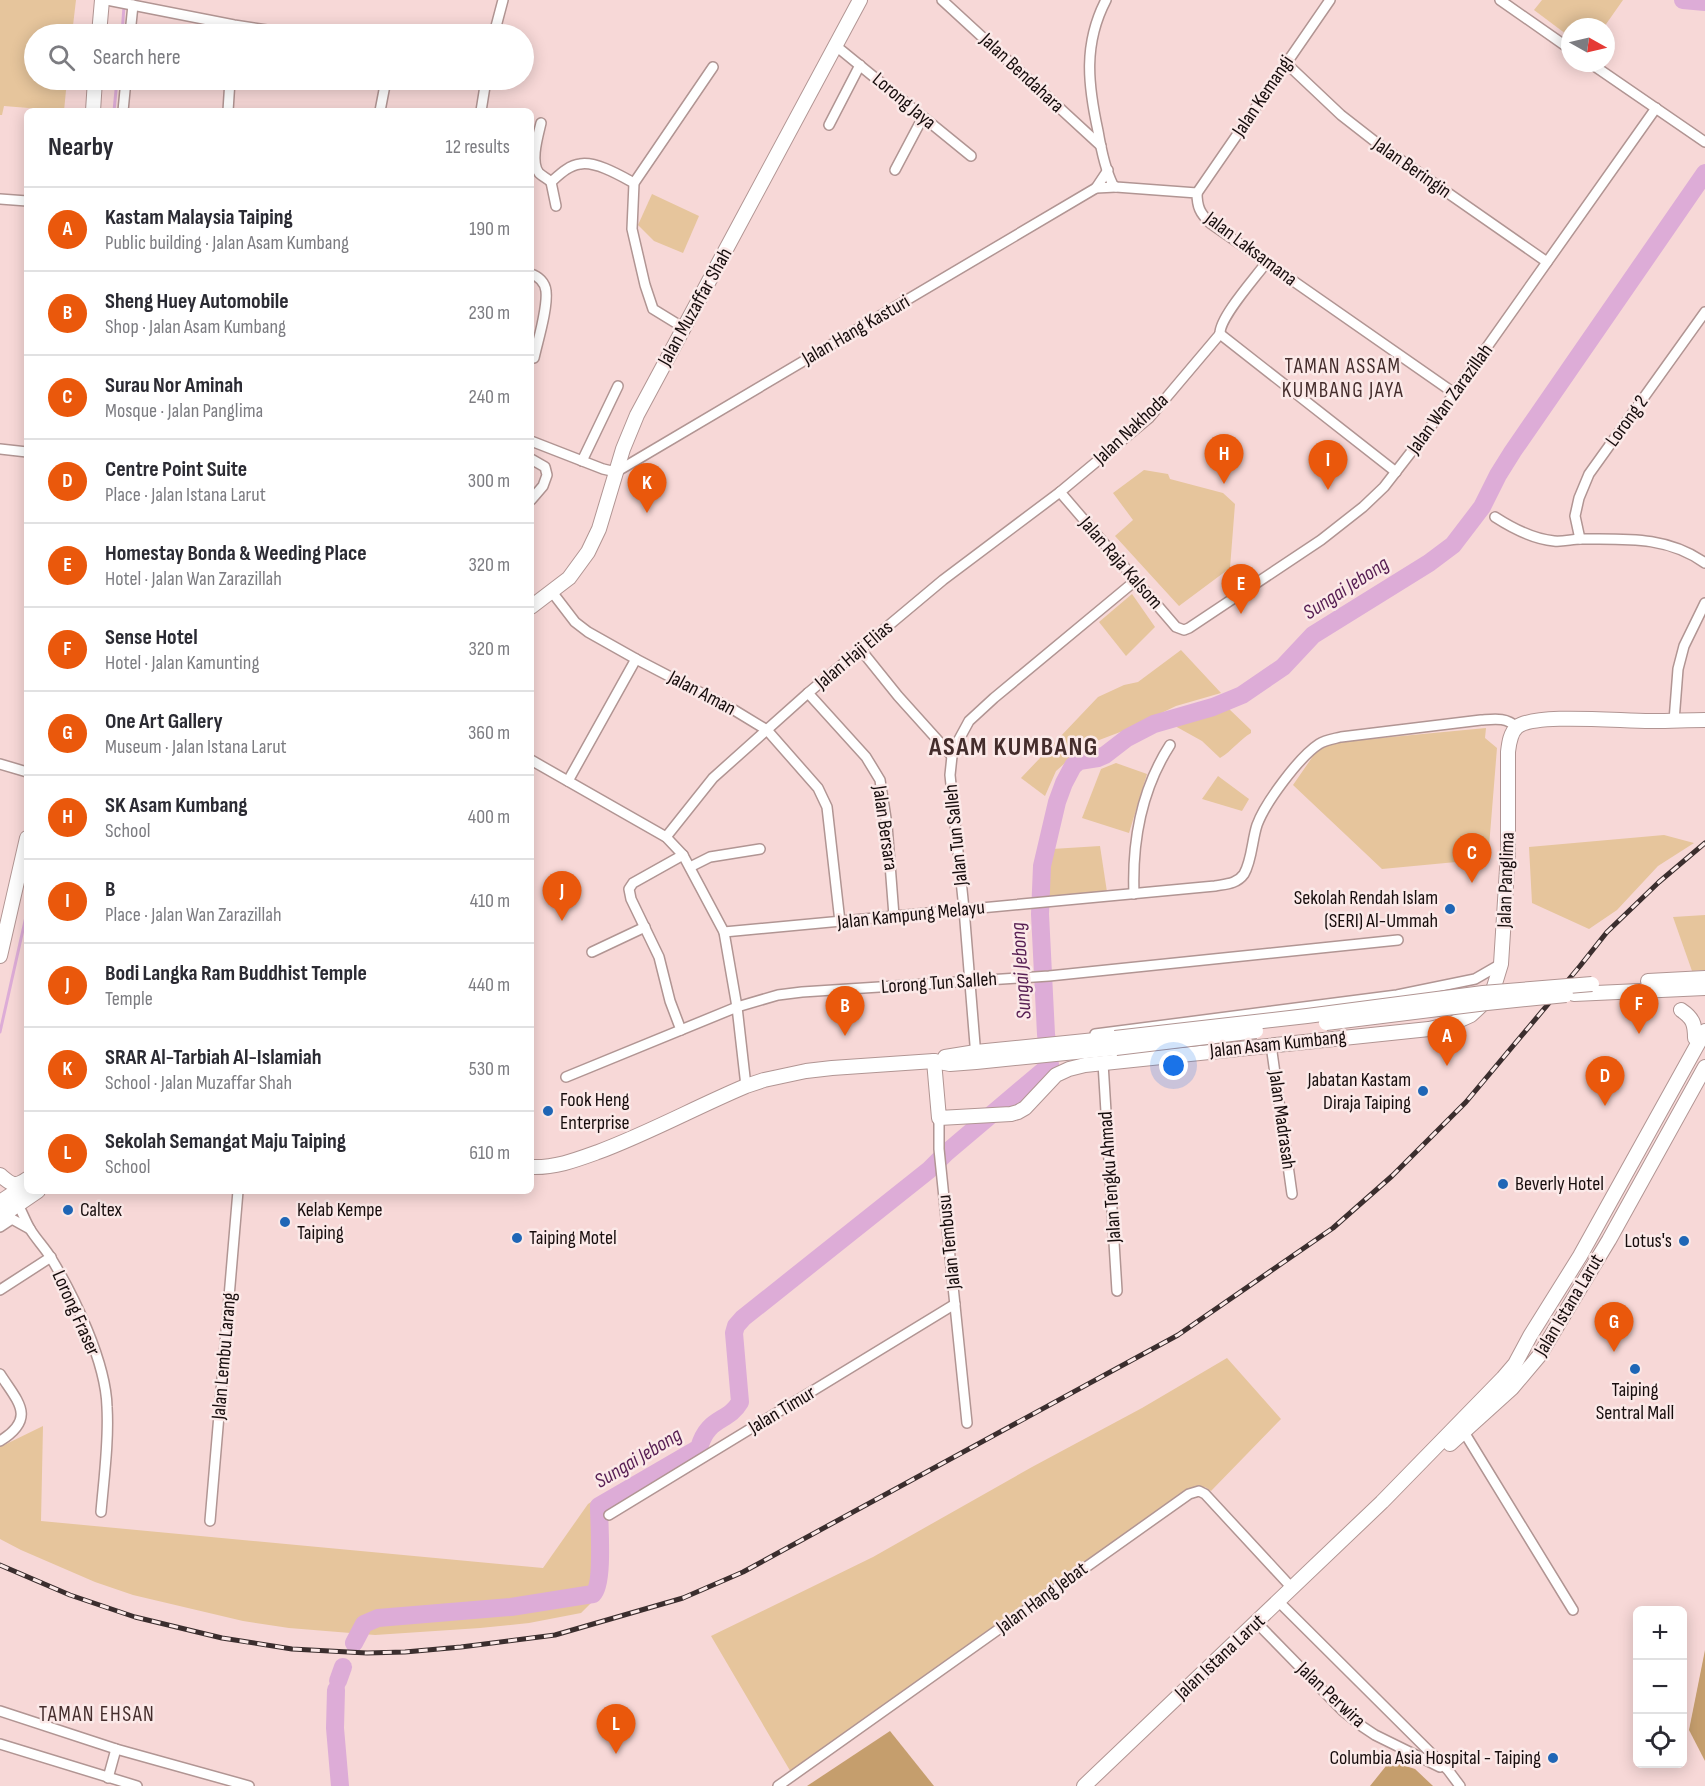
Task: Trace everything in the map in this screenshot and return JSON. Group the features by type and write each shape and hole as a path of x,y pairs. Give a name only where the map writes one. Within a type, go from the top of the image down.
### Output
{"main road":[{"path":"100,24 102,0"},
{"name":"Jalan Muzaffar Shah","path":"534,605 568,578 588,552 599,530 623,449 637,415 860,0"},
{"path":"93,108 94,90"},
{"path":"1517,727 1526,722 1547,719 1705,720"},
{"name":"Jalan Panglima","path":"1501,964 1508,853 1508,752 1510,738 1517,727"},
{"path":"0,956 24,851"},
{"name":"Jalan Asam Kumbang","path":"939,1118 1011,1114 1025,1108 1056,1075 1085,1065 1429,1029 1451,1024 1471,1015 1487,1000 1494,987 1501,964"},
{"name":"Jalan Asam Kumbang","path":"1116,1043 1483,993 1705,978"},
{"name":"Jalan Asam Kumbang","path":"534,1167 552,1166 572,1161 633,1139 746,1086 808,1071 934,1061 950,1064 976,1057 1065,1046 1116,1043 1574,994 1705,988"},
{"path":"1686,989 1705,1000"},
{"path":"1681,1010 1693,1020 1700,1034"},
{"name":"Jalan Istana Larut","path":"1084,1786 1382,1502 1515,1364 1580,1256 1705,1025"},
{"name":"Jalan Istana Larut","path":"1530,1336 1545,1298 1700,1034"},
{"name":"Jalan Tembusu","path":"934,1061 939,1118"},
{"name":"Jalan Istana Larut","path":"1382,1502 1512,1388 1539,1356 1609,1240 1705,1067"},
{"path":"0,1175 14,1184 24,1181"},
{"path":"7,1208 24,1188"},
{"path":"7,1208 33,1194"}],"street":[{"path":"107,0 210,24"},
{"path":"497,24 503,0"},
{"name":"Jalan Bendahara","path":"942,0 1101,146"},
{"path":"1106,0 1097,23 1089,69 1089,88 1101,146 1110,179 1116,188"},
{"name":"Jalan Kemangi","path":"1197,193 1330,0"},
{"path":"1500,0 1561,43"},
{"path":"128,4 129,24"},
{"name":"Lorong Jaya","path":"836,46 971,156"},
{"name":"Jalan Beringin","path":"1286,63 1341,115 1382,147 1547,262"},
{"path":"829,125 860,65"},
{"path":"684,328 653,309 632,229 634,183 713,67"},
{"path":"1603,72 1705,141"},
{"path":"123,108 125,90"},
{"path":"228,108 229,90"},
{"path":"381,108 384,90"},
{"path":"481,108 484,90"},
{"name":"Jalan Wan Zarazillah","path":"1184,630 1232,600 1336,528 1374,497 1396,472 1454,393 1656,108"},
{"path":"895,170 923,117"},
{"path":"541,123 536,144 536,165 539,174 551,182 556,206"},
{"path":"551,182 561,172 580,164 594,165 614,172 634,183"},
{"path":"1096,188 1108,170"},
{"name":"Jalan Laksamana","path":"1096,188 1197,193 1200,213 1205,218 1454,393"},
{"name":"Jalan Hang Kasturi","path":"616,472 1096,188"},
{"path":"0,199 24,201"},
{"name":"Jalan Nakhoda","path":"1060,492 1154,413 1220,334 1220,327 1225,316 1266,263"},
{"path":"534,276 540,279 546,289 545,307 534,358"},
{"name":"Lorong 2","path":"1580,539 1575,516 1588,474 1705,312"},
{"path":"1220,334 1396,472"},
{"path":"582,461 618,386"},
{"path":"534,442 616,472"},
{"path":"0,449 24,452"},
{"path":"534,461 545,467 548,476 534,496"},
{"name":"Jalan Raja Kalsom","path":"1060,492 1176,627 1184,630"},
{"name":"Jalan Haji Elias","path":"666,837 714,778 808,693 943,580 1060,492"},
{"path":"1495,518 1513,529 1554,541 1580,539 1662,542 1705,563"},
{"name":"Jalan Tun Salleh","path":"976,1057 950,775 952,756 969,722 993,698 1135,580"},
{"name":"Jalan Aman","path":"552,592 575,622 588,632 767,730 818,788 827,807 840,922"},
{"path":"1674,721 1678,669 1684,646 1705,603"},
{"path":"861,650 898,696 952,756"},
{"path":"568,780 636,659"},
{"name":"Jalan Bersara","path":"808,693 866,757 880,780 887,825 894,916"},
{"name":"Jalan Kampung Melayu","path":"724,932 1215,886 1236,881 1245,873 1258,823 1269,801 1299,764 1319,744 1341,737 1498,718 1510,721 1517,727"},
{"path":"1134,894 1134,853 1140,812 1154,774 1170,745"},
{"path":"534,762 666,837 683,855 724,932 737,1007 746,1086"},
{"path":"0,764 24,771"},
{"path":"690,867 710,857 760,849"},
{"path":"681,1030 670,1001 659,957 631,899 629,889 633,883 683,855"},
{"path":"592,952 645,927"},
{"name":"Lorong Tun Salleh","path":"566,1077 737,1007 778,995 1049,976 1398,939"},
{"name":"Jalan Asam Kumbang","path":"1065,1046 1082,1037 1120,1030 1397,995 1474,979 1501,964"},
{"name":"Jalan Madrasah","path":"1271,1045 1292,1194"},
{"name":"Jalan Tengku Ahmad","path":"1103,1063 1117,1291"},
{"name":"Jalan Tembusu","path":"939,1118 939,1149 967,1423"},
{"name":"Jalan Lembu Larang","path":"210,1521 238,1194"},
{"path":"0,1227 7,1208"},
{"name":"Lorong Fraser","path":"7,1208 23,1211 30,1229"},
{"name":"Lorong Fraser","path":"7,1208 30,1229 51,1257 88,1331 107,1405 101,1512"},
{"path":"0,1290 51,1257"},
{"name":"Jalan Timur","path":"609,1515 955,1304"},
{"path":"0,1374 20,1406 22,1416 20,1424 12,1433 0,1440"},
{"path":"1464,1432 1573,1610"},
{"name":"Jalan Hang Jebat","path":"778,1786 1189,1494 1198,1491 1205,1494 1292,1588"},
{"name":"Jalan Perwira","path":"1279,1602 1448,1770 1460,1786"},
{"name":"Jalan Perwira","path":"1256,1622 1344,1711 1363,1727 1448,1770"},
{"path":"0,1711 116,1749 249,1786"},
{"path":"0,1744 137,1786"},
{"path":"108,1778 116,1749"}],"shaded area":[{"path":"0,0 76,0 73,24 24,24 24,90 66,90 64,108 4,106 2,115 0,115"},
{"path":"1542,0 1623,0 1610,18 1561,18 1561,30 1534,10"},
{"path":"652,194 699,216 683,253 654,241 638,225"},
{"path":"1144,470 1168,474 1170,479 1223,493 1235,504 1230,568 1179,606 1115,536 1133,520 1113,493"},
{"path":"1132,594 1155,627 1126,656 1099,622"},
{"path":"1181,650 1221,693 1176,706 1136,726 1094,742 1056,771 1045,796 1021,778 1098,697 1124,685 1138,682"},
{"path":"1228,708 1251,730 1251,733 1220,758 1202,741 1175,726"},
{"path":"1486,728 1485,738 1497,748 1488,859 1382,869 1293,785 1320,746 1349,741"},
{"path":"1116,763 1147,774 1129,833 1082,818 1101,769"},
{"path":"1218,776 1249,799 1242,811 1202,799"},
{"path":"1664,835 1694,843 1658,866 1617,910 1589,929 1532,903 1529,847"},
{"path":"1100,846 1107,892 1045,900 1047,869 1052,849"},
{"path":"1705,915 1705,970 1692,971 1673,917"},
{"path":"1227,1358 1281,1419 1211,1491 1205,1487 1192,1489 792,1774 711,1636 873,1557 1142,1408"},
{"path":"43,1426 41,1521 543,1568 588,1504 597,1498 597,1578 593,1601 581,1613 529,1623 375,1635 289,1628 243,1621 133,1595 95,1582 0,1539 0,1447"},
{"path":"1705,1650 1705,1761 1689,1730"},
{"path":"890,1731 934,1786 807,1786"},
{"path":"1390,1761 1415,1769 1433,1786 1370,1786"}],"waterway":[{"name":"Sungai Jebong","path":"1683,0 1705,2"},
{"path":"123,24 124,6"},
{"path":"114,108 116,90"},
{"name":"Sungai Jebong","path":"354,1643 364,1624 378,1618 511,1607 593,1594 599,1579 600,1567 599,1506 699,1448 708,1430 730,1414 740,1402 734,1333 736,1326 743,1318 929,1170 1050,1065 1046,1034 1040,914 1042,866 1057,802 1073,766 1079,761 1105,755 1127,738 1154,724 1213,707 1242,695 1283,667 1313,635 1429,563 1453,545 1482,507 1513,451 1705,173"},
{"path":"0,1032 24,925"},
{"name":"Sungai Jebong","path":"338,1681 343,1667"},
{"name":"Sungai Jebong","path":"336,1690 335,1728 340,1786"}],"railway":[{"path":"0,1565 70,1595 135,1617 222,1638 292,1649 367,1653 461,1647 555,1635 683,1598 743,1572 1178,1335 1333,1228 1392,1176 1466,1102 1607,932 1659,882 1705,843"}],"place":[{"name":"SK Asam Kumbang","path":"1224,484"},
{"name":"B","path":"1328,490"},
{"name":"SRAR Al-Tarbiah Al-Islamiah","path":"647,513"},
{"name":"Homestay Bonda & Weeding Place","path":"1241,614"},
{"name":"Surau Nor Aminah","path":"1472,883"},
{"name":"Sekolah Rendah Islam (SERI) Al-Ummah","path":"1450,909"},
{"name":"Bodi Langka Ram Buddhist Temple","path":"562,921"},
{"name":"Sense Hotel","path":"1639,1034"},
{"name":"Sheng Huey Automobile","path":"845,1036"},
{"name":"Kastam Malaysia Taiping","path":"1447,1066"},
{"name":"Jabatan Kastam Diraja Taiping","path":"1423,1091"},
{"name":"Centre Point Suite","path":"1605,1106"},
{"name":"Fook Heng Enterprise","path":"548,1111"},
{"name":"Beverly Hotel","path":"1503,1184"},
{"name":"Caltex","path":"68,1210"},
{"name":"Kelab Kempe Taiping","path":"285,1222"},
{"name":"Taiping Motel","path":"517,1238"},
{"name":"Lotus's","path":"1684,1241"},
{"name":"One Art Gallery","path":"1614,1352"},
{"name":"Taiping Sentral Mall","path":"1635,1369"},
{"name":"Sekolah Semangat Maju Taiping","path":"616,1754"},
{"name":"Columbia Asia Hospital - Taiping","path":"1553,1758"}],"district":[{"name":"TAMAN ASSAM KUMBANG JAYA","path":"1343,378"},
{"name":"ASAM KUMBANG","path":"1014,747"},
{"name":"TAMAN EHSAN","path":"97,1714"}]}
